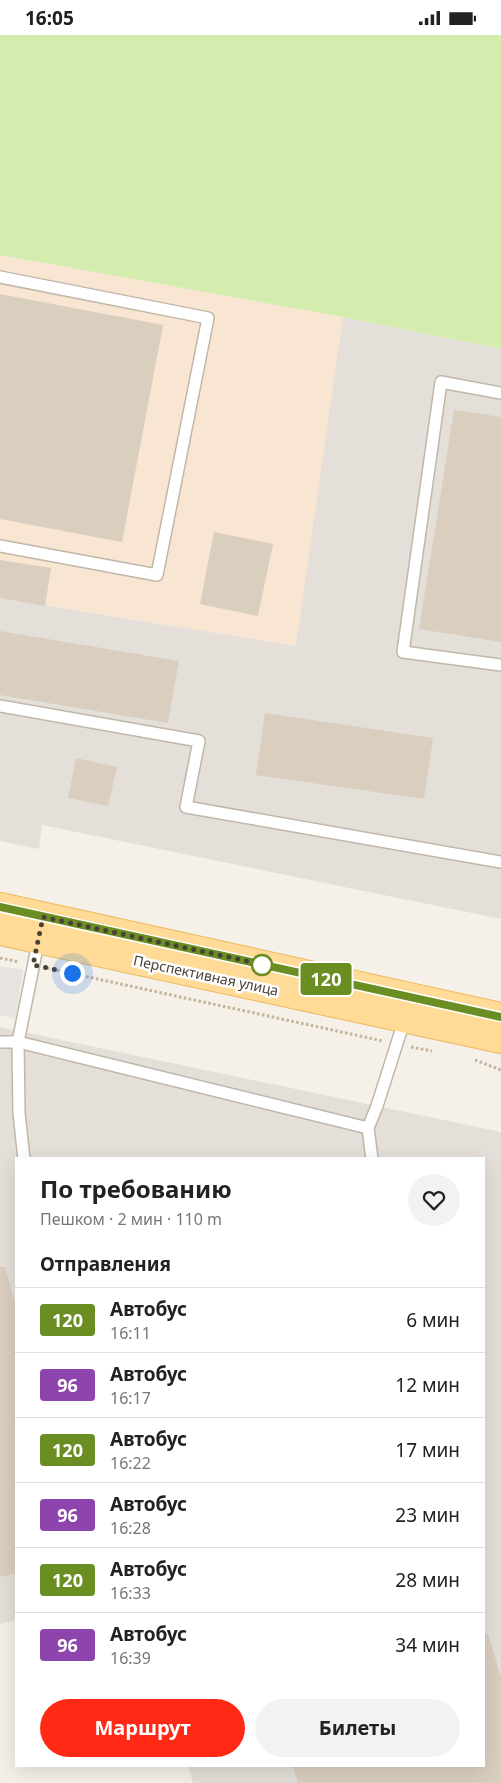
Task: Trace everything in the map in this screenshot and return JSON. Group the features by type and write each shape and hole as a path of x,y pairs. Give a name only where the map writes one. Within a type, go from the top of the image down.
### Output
{"main road":[{"name":"Перспективная улица","path":"0,907 41,928 405,1018 501,1039"},
{"name":"Перспективная улица","path":"0,931 41,928 501,1017"}],"lane":[{"path":"0,277 208,318 157,575 0,546"},
{"path":"501,393 441,382 403,651 501,665"},
{"path":"0,706 199,741 186,807 501,862"},
{"path":"24,1157 19,1113 18,1043 41,928"},
{"path":"372,1157 368,1128 377,1107 405,1018"},
{"path":"0,1042 18,1043 368,1128"}],"path":[{"path":"0,958 433,1051"},
{"path":"469,1057 501,1070"}],"shaded area":[{"path":"0,255 343,317 297,646 0,598"},
{"path":"343,317 501,349 501,919 42,825 39,849 0,841 0,598 296,646"},
{"path":"0,966 23,970 15,1019 0,1015"},
{"path":"0,1027 501,1132 501,1783 193,1783 188,1767 485,1767 485,1157 15,1157 15,1620 0,1624"}],"green space":[{"path":"0,35 501,35 501,349 343,317 0,255"}],"building":[{"path":"0,294 163,325 122,542 0,519"},
{"path":"454,410 501,417 501,642 419,629"},
{"path":"214,532 273,544 258,616 200,604"},
{"path":"0,560 51,568 45,606 0,598"},
{"path":"0,631 179,661 168,723 0,695"},
{"path":"265,713 433,738 424,799 256,775"},
{"path":"76,758 117,767 108,806 68,798"},
{"path":"0,1267 5,1267 15,1303 15,1573 0,1577"},
{"path":"485,1634 488,1634 501,1677 501,1783 298,1783 293,1767 485,1767"}],"bus line":[{"name":"120","path":"0,907 501,1017"}],"route":[{"path":"72,973 33,965 43,917 270,966 262,965"}]}
